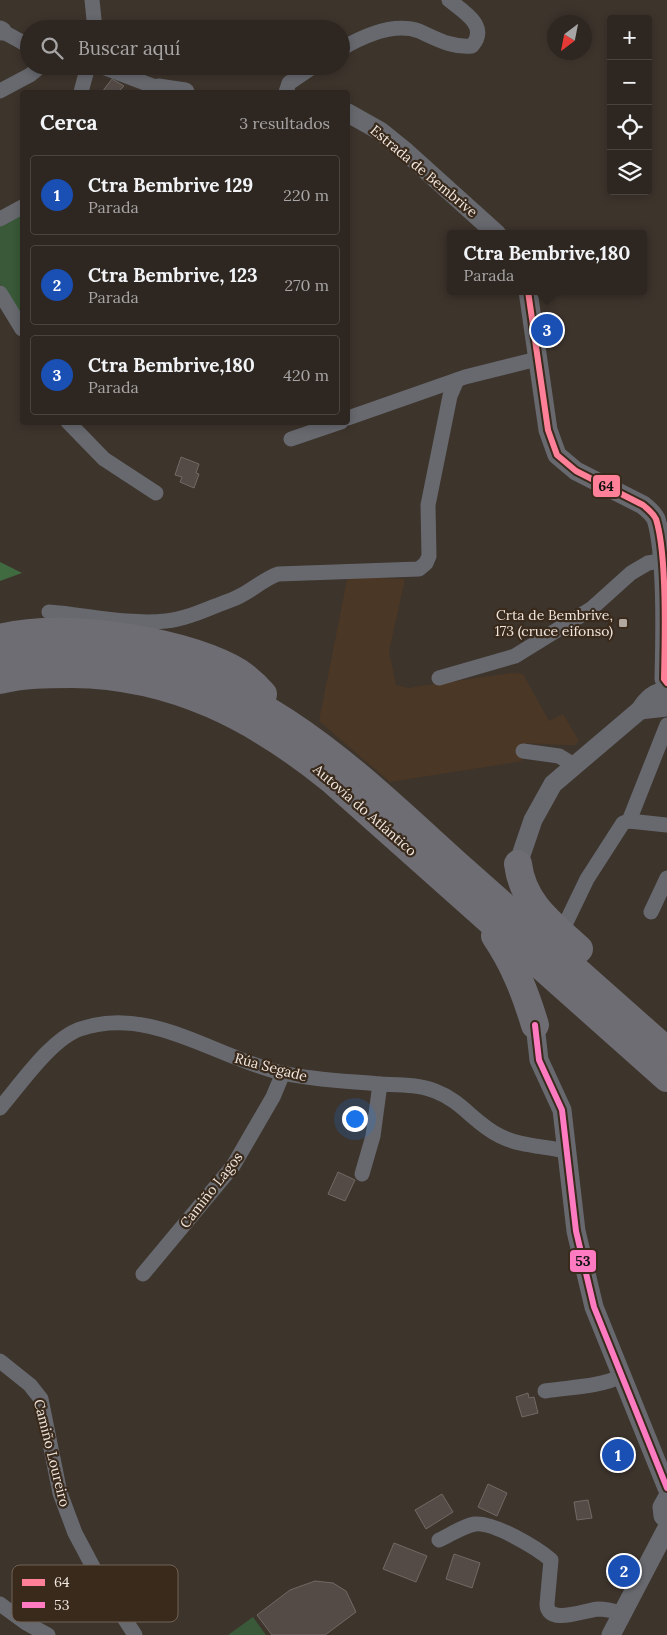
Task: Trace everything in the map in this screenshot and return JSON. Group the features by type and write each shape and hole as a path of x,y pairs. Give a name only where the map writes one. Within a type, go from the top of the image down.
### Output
{"highway":[{"path":"0,638 53,633 116,635 178,648 233,669 254,684 290,723"},
{"name":"Autovía do Atlántico","path":"0,659 48,651 101,654 151,662 180,670 234,691 290,723 378,794 667,1051"},
{"name":"Autovía do Atlántico","path":"0,680 51,674 97,674 161,686 225,709 278,739 306,760 478,909 667,1078"},
{"path":"518,864 520,883 534,905 561,933 667,1026"},
{"path":"478,909 512,961 524,988 535,1025"},
{"path":"535,1025 540,1011 549,1001 571,1003 593,1012"}],"street":[{"path":"92,0 94,20"},
{"path":"350,44 394,28 417,30 459,47 472,46 477,40 479,31 476,23 449,0"},
{"path":"1,30 20,41"},
{"path":"0,91 30,75"},
{"path":"82,90 86,75"},
{"path":"124,75 158,88 172,90"},
{"path":"287,90 289,83 301,75"},
{"name":"Estrada de Bembrive","path":"350,114 380,131 406,152 493,230"},
{"path":"0,219 20,208"},
{"path":"0,293 20,326"},
{"path":"529,295 548,430 557,455 576,471 628,496 651,512 663,535 666,560 667,654 664,680 667,683"},
{"path":"350,417 457,380 537,359"},
{"path":"49,612 149,622 168,621 232,599 250,591 267,578 278,574 419,569 426,564 429,556 428,505 450,396 457,380"},
{"path":"71,425 104,459 156,493"},
{"path":"291,439 333,425"},
{"path":"439,678 515,656 591,610 631,573 648,563 666,560"},
{"path":"518,864 538,808 554,784 640,710 652,696 667,692 667,700"},
{"path":"640,710 667,707"},
{"path":"629,821 667,725"},
{"path":"523,751 559,756 574,765"},
{"path":"561,933 587,879 616,831 623,823 629,821 667,825"},
{"path":"651,912 666,883"},
{"name":"Rúa Segade","path":"0,1108 44,1057 63,1039 77,1030 98,1024 144,1024 167,1030 238,1059 283,1073 320,1080 410,1086 434,1090 464,1106 483,1125 499,1135 520,1143 565,1151"},
{"path":"535,1025 539,1060 562,1110 565,1151 576,1231 594,1307 667,1488"},
{"name":"Camiño Lagos","path":"144,1274 233,1166 273,1097 283,1073"},
{"path":"362,1174 373,1136 380,1084"},
{"name":"Camiño Loureiro","path":"0,1360 30,1385 42,1399 60,1494 75,1533 92,1565"},
{"path":"545,1391 594,1385 622,1376"},
{"path":"667,1498 662,1507 667,1520"},
{"path":"439,1540 474,1524 483,1524 518,1538 551,1560 547,1610 550,1614 560,1616 599,1609 621,1613"},
{"path":"611,1635 667,1528"},
{"path":"0,1604 12,1613"},
{"path":"25,1622 48,1635"},
{"name":"Camiño Loureiro","path":"124,1622 130,1633"}],"shaded area":[{"path":"354,577 405,579 389,651 396,685 408,688 512,673 523,674 549,721 563,714 579,741 575,745 524,743 522,761 390,782 319,721 347,580"}],"green space":[{"path":"20,212 20,317 0,284 0,224"},
{"path":"0,562 22,573 0,581"},
{"path":"253,1617 266,1635 228,1635"}],"building":[{"path":"112,79 124,86 120,90 104,90"},
{"path":"181,457 199,464 196,473 199,474 194,488 180,482 182,477 175,475"},
{"path":"338,1172 355,1180 345,1201 328,1194"},
{"path":"528,1393 529,1398 534,1397 538,1413 522,1417 516,1397"},
{"path":"488,1484 507,1493 497,1516 478,1507"},
{"path":"442,1494 453,1512 426,1529 415,1510"},
{"path":"588,1500 592,1518 577,1520 574,1502"},
{"path":"394,1543 427,1556 416,1582 383,1569"},
{"path":"454,1554 480,1563 472,1588 446,1579"},
{"path":"315,1581 333,1583 346,1591 356,1612 325,1635 272,1635 257,1615 290,1590"}],"transit line":[{"name":"64","path":"529,295 548,430 557,455 576,471 643,505 656,519 660,534 664,574 664,679 667,683"},
{"name":"53","path":"535,1025 539,1060 562,1110 576,1231 594,1307 667,1488"}],"place":[{"name":"Ctra Bembrive,180","path":"547,330"},
{"name":"Crta de Bembrive, 173 (cruce eifonso)","path":"623,623"},
{"name":"Ctra Bembrive 129","path":"618,1455"},
{"name":"Ctra Bembrive, 123","path":"624,1571"}]}
